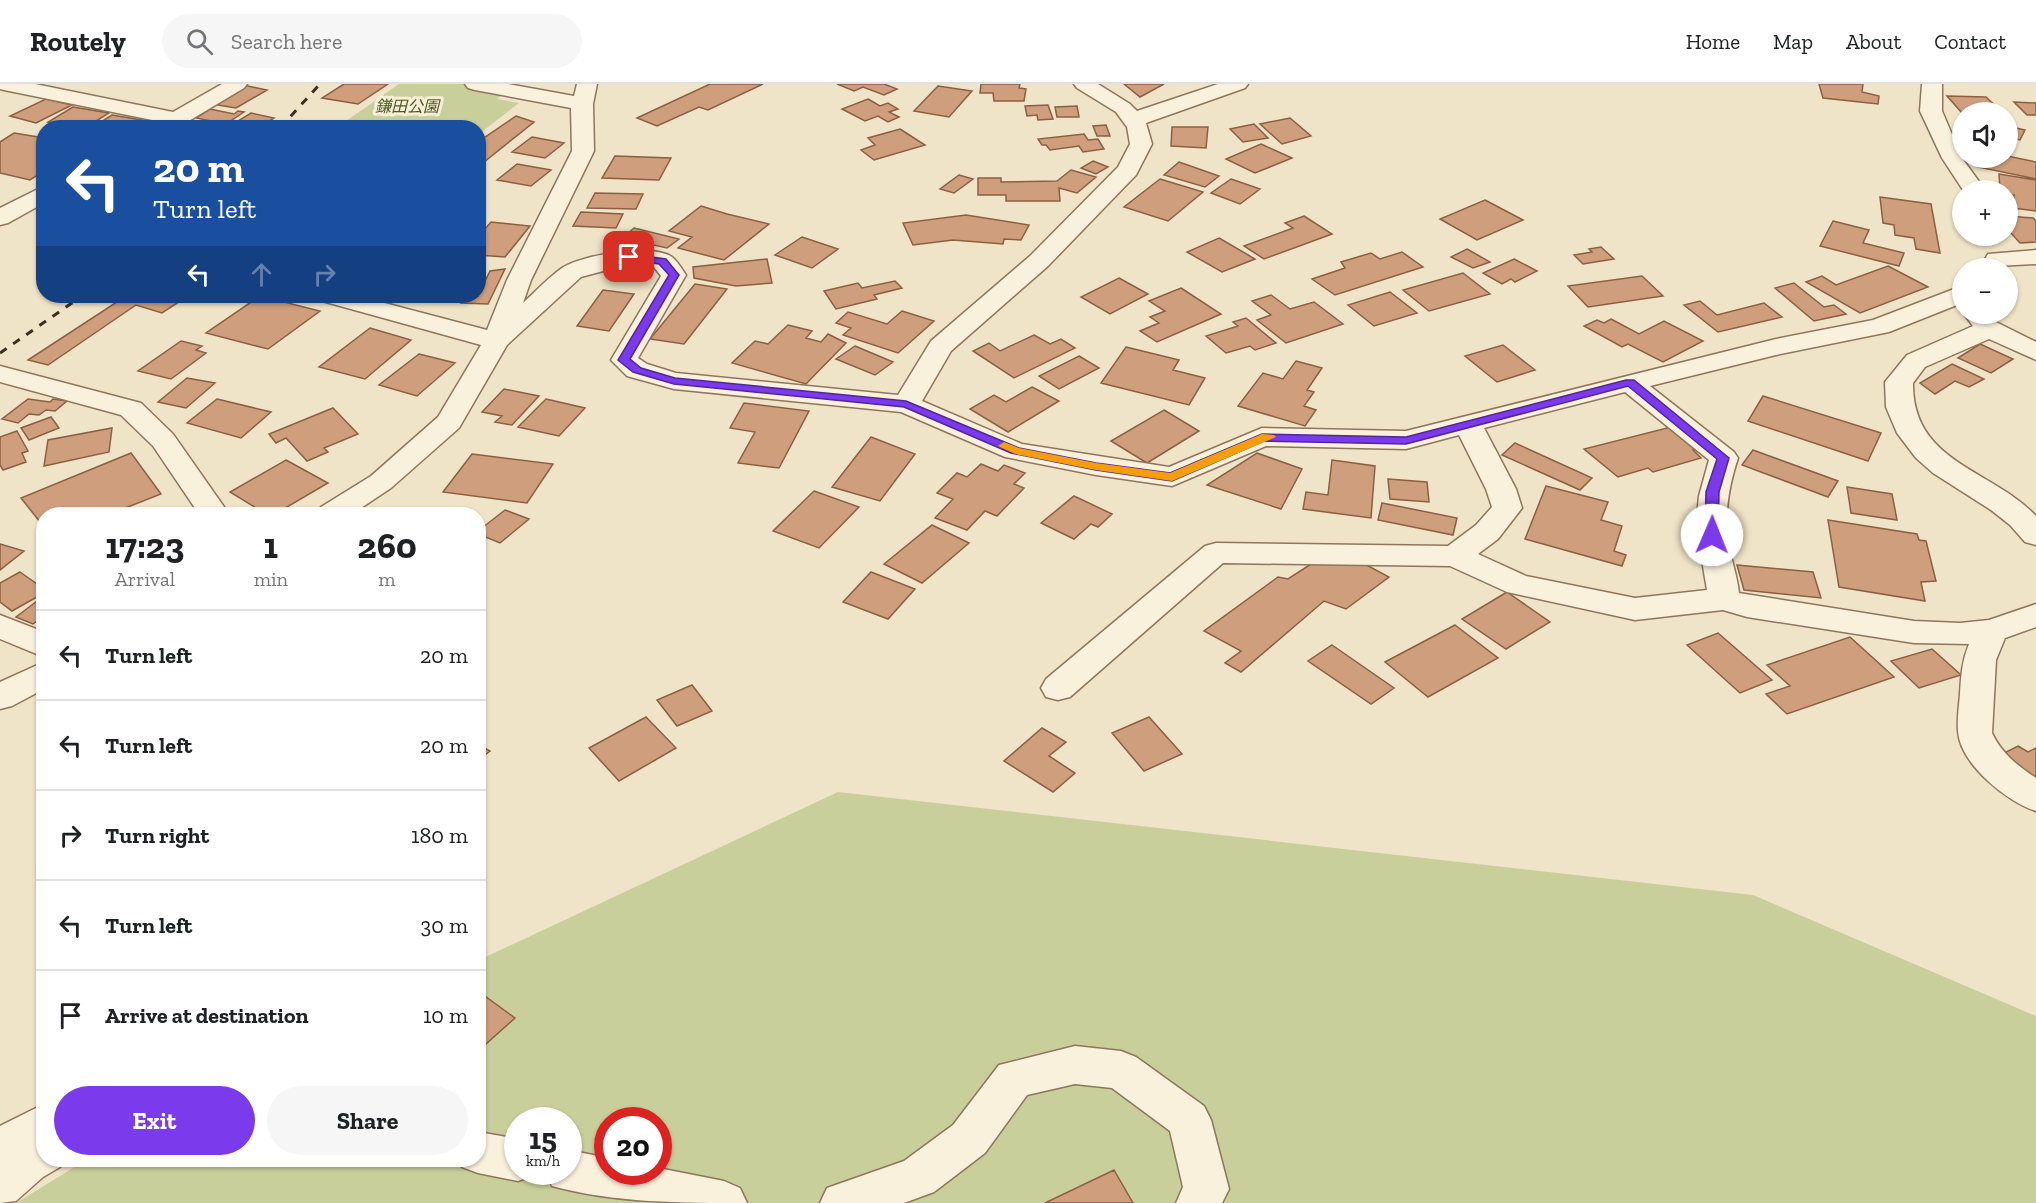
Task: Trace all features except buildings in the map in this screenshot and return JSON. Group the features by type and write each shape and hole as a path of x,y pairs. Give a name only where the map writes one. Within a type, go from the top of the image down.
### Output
{"street":[{"path":"4,84 156,120"},
{"path":"174,120 237,84"},
{"path":"343,507 381,482 449,422 496,341 519,280 584,151 585,94 475,84"},
{"path":"906,404 940,347 1039,261 1128,170 1141,144 1138,126 1123,108 1084,84"},
{"path":"1133,120 1238,84"},
{"path":"1932,84 1931,111 1953,158 1967,180"},
{"path":"5,211 36,197"},
{"path":"5,211 36,216"},
{"path":"496,341 572,272 602,262 629,257 662,261 674,275 624,360 637,370 674,381 906,404 1015,451 1172,477 1262,437 1406,441 1630,382 1776,347 1880,326 1952,298"},
{"path":"2018,260 2036,257"},
{"path":"356,303 496,341"},
{"path":"1978,324 1916,361 1899,382 1900,409 1920,446 1940,465 2025,519 2036,535"},
{"path":"1988,324 2036,352"},
{"path":"0,374 131,410 163,440 209,507"},
{"path":"1630,382 1724,458 1713,492 1712,535 1723,583 1723,599"},
{"path":"1455,556 1487,532 1507,508 1501,489 1468,424"},
{"path":"1058,688 1216,553 1455,556 1518,585 1635,609 1723,599 1747,606 1914,632 1960,634 1992,631 2036,615"},
{"path":"0,626 36,642"},
{"path":"1992,631 1979,660 1975,733 1982,749 2000,772 2036,797"},
{"path":"0,698 36,678"},
{"path":"843,1203 918,1177 969,1139 1014,1079 1075,1065 1121,1070 1189,1120 1206,1189 1199,1203"},
{"path":"0,1150 36,1129"},
{"path":"486,1154 504,1157"},
{"path":"0,1186 36,1157"},
{"path":"582,1174 724,1203"}],"green space":[{"name":"鎌田公園","path":"399,84 493,84 512,87 497,99 519,103 486,129 486,120 347,120"},
{"path":"838,792 1753,895 2036,1016 2036,1203 16,1203 75,1167 486,1167 486,957"}],"railway":[{"path":"287,120 320,84"},
{"path":"0,353 72,303"}],"slow traffic":[{"path":"1004,446 1015,451 1096,466 1172,477 1262,437 1270,437"}],"route":[{"path":"629,257 662,261 674,275 633,341 624,360 637,370 674,381 906,404 1015,451 1172,477 1262,437 1406,441 1630,382 1724,458 1713,492 1712,535"}]}
